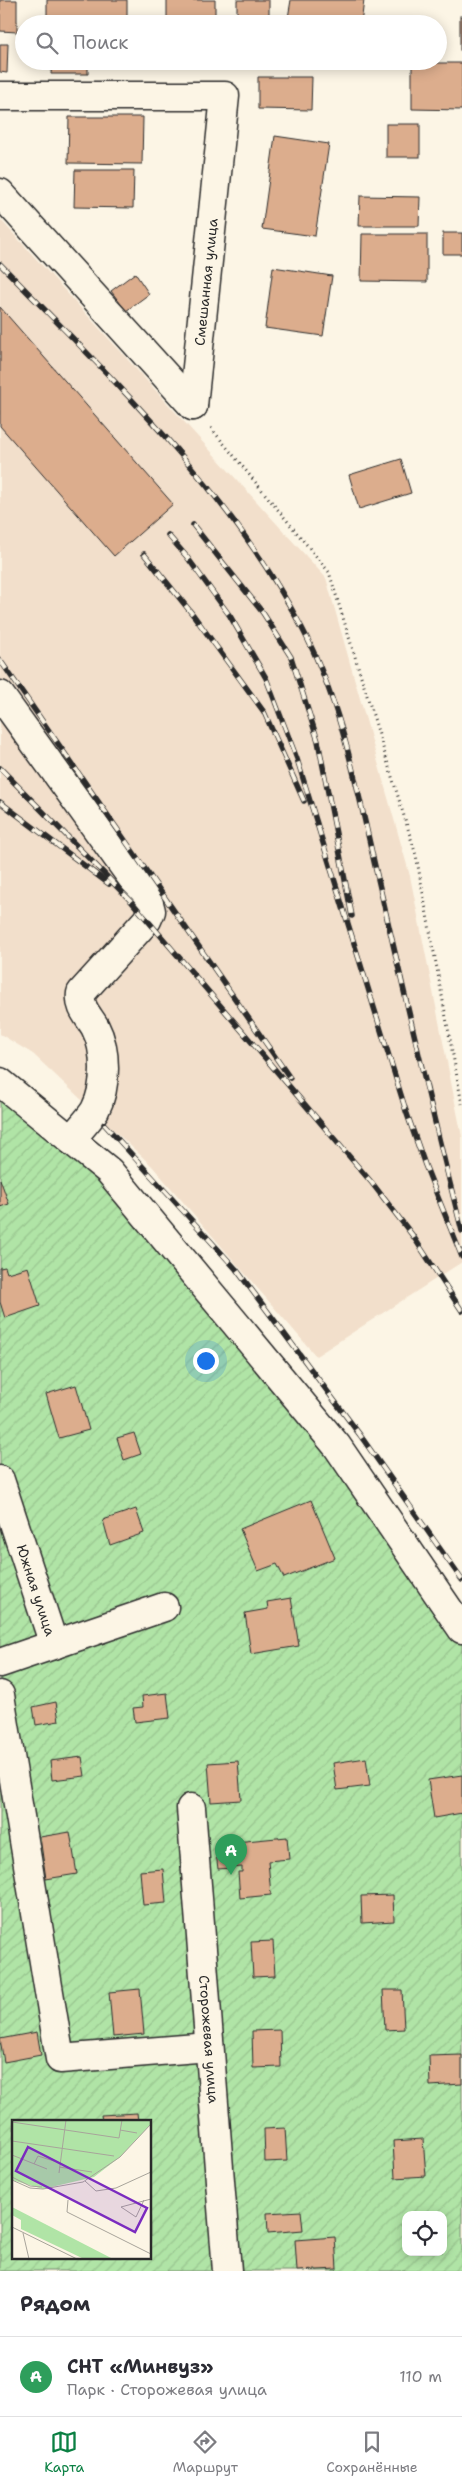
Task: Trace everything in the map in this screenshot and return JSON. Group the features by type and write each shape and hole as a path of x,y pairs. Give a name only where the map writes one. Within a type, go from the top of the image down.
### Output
{"street":[{"name":"Смешанная улица","path":"0,96 225,96 193,406"},
{"path":"0,193 193,406"},
{"path":"0,695 148,900 151,910 147,920 80,993 82,1009 96,1028 100,1039 104,1067 95,1110 71,1140"},
{"path":"0,1082 109,1171 337,1446 462,1628"},
{"name":"Южная улица","path":"0,1480 54,1645"},
{"path":"0,1663 164,1607"},
{"path":"0,1695 60,2059 209,2047"},
{"name":"Сторожевая улица","path":"191,1808 227,2271"}],"path":[{"path":"193,406 329,572 416,855 462,1104"}],"shaded area":[{"path":"0,219 326,578 410,876 462,1137 462,1262 316,1356 152,1166 33,1054 0,1034"}],"green space":[{"path":"0,1082 109,1171 462,1629 462,2271 0,2271"}],"building":[{"path":"0,0 17,0 15,32 0,31"},
{"path":"47,0 127,0 127,15 47,15"},
{"path":"167,0 215,0 215,15 167,15"},
{"path":"237,0 269,0 269,15 237,15"},
{"path":"291,0 364,0 362,15 288,15"},
{"path":"460,16 462,16 462,50 460,50"},
{"path":"0,44 8,44 7,73 0,72"},
{"path":"447,63 462,63 462,110 412,109 412,70 447,70"},
{"path":"51,70 88,70 88,74 51,74"},
{"path":"258,77 312,77 311,110 258,109"},
{"path":"69,117 143,117 142,164 68,163"},
{"path":"386,124 420,124 420,157 386,157"},
{"path":"275,136 329,144 315,236 262,229"},
{"path":"75,170 134,170 133,208 74,207"},
{"path":"360,196 420,197 419,226 359,226"},
{"path":"443,233 462,233 462,254 443,254"},
{"path":"362,234 427,234 427,282 361,281"},
{"path":"273,267 332,276 323,336 265,328"},
{"path":"135,273 149,294 126,311 111,291"},
{"path":"0,307 173,504 114,556 0,426"},
{"path":"401,459 411,493 359,509 349,475"},
{"path":"0,1179 9,1204 0,1207"},
{"path":"5,1267 7,1273 28,1267 40,1306 5,1318 0,1302 0,1268"},
{"path":"76,1385 89,1430 59,1438 46,1394"},
{"path":"134,1433 141,1454 124,1460 117,1438"},
{"path":"311,1500 335,1558 284,1578 277,1564 258,1571 240,1529"},
{"path":"136,1509 144,1533 110,1545 103,1520"},
{"path":"291,1598 299,1646 251,1654 245,1613 268,1609 267,1602"},
{"path":"167,1693 170,1718 135,1722 133,1708 143,1707 142,1696"},
{"path":"56,1702 59,1721 36,1725 33,1707"},
{"path":"82,1757 85,1776 52,1780 50,1761"},
{"path":"366,1758 370,1786 337,1790 333,1763"},
{"path":"238,1761 241,1800 211,1802 208,1763"},
{"path":"462,1775 462,1813 434,1818 428,1780"},
{"path":"70,1832 77,1874 46,1879 40,1837"},
{"path":"287,1837 289,1859 268,1861 271,1895 240,1898 238,1872 242,1872 242,1867 218,1869 215,1844"},
{"path":"163,1869 166,1903 143,1905 140,1871"},
{"path":"393,1895 394,1921 362,1923 361,1896"},
{"path":"273,1941 275,1976 253,1977 251,1942"},
{"path":"140,1989 144,2034 113,2037 109,1992"},
{"path":"383,1990 402,1990 404,2029 385,2030"},
{"path":"280,2030 281,2067 253,2068 252,2031"},
{"path":"37,2032 41,2055 4,2062 0,2039"},
{"path":"462,2055 462,2084 430,2086 429,2056"},
{"path":"137,2113 138,2120 102,2120 101,2115"},
{"path":"285,2128 287,2161 265,2162 264,2129"},
{"path":"423,2139 426,2176 395,2178 393,2141"},
{"path":"301,2211 303,2230 268,2233 267,2213"},
{"path":"335,2237 337,2269 297,2271 295,2240"}],"railway":[{"path":"0,264 124,392 203,481 239,528 272,577 302,628 317,659 330,691 350,758 420,1062 462,1231"},
{"path":"193,525 263,613 291,657 318,741 352,916"},
{"path":"168,535 187,557 230,616 266,678 297,759 406,1111 425,1165 462,1257"},
{"path":"144,554 194,616 264,712 304,801"},
{"path":"0,660 290,1078"},
{"path":"0,768 131,901 372,1183 413,1236 462,1311"},
{"path":"0,802 109,884"},
{"path":"104,1124 236,1269 360,1435 462,1580"}],"place":[{"name":"СНТ «Минвуз»","path":"231,1875"}]}
